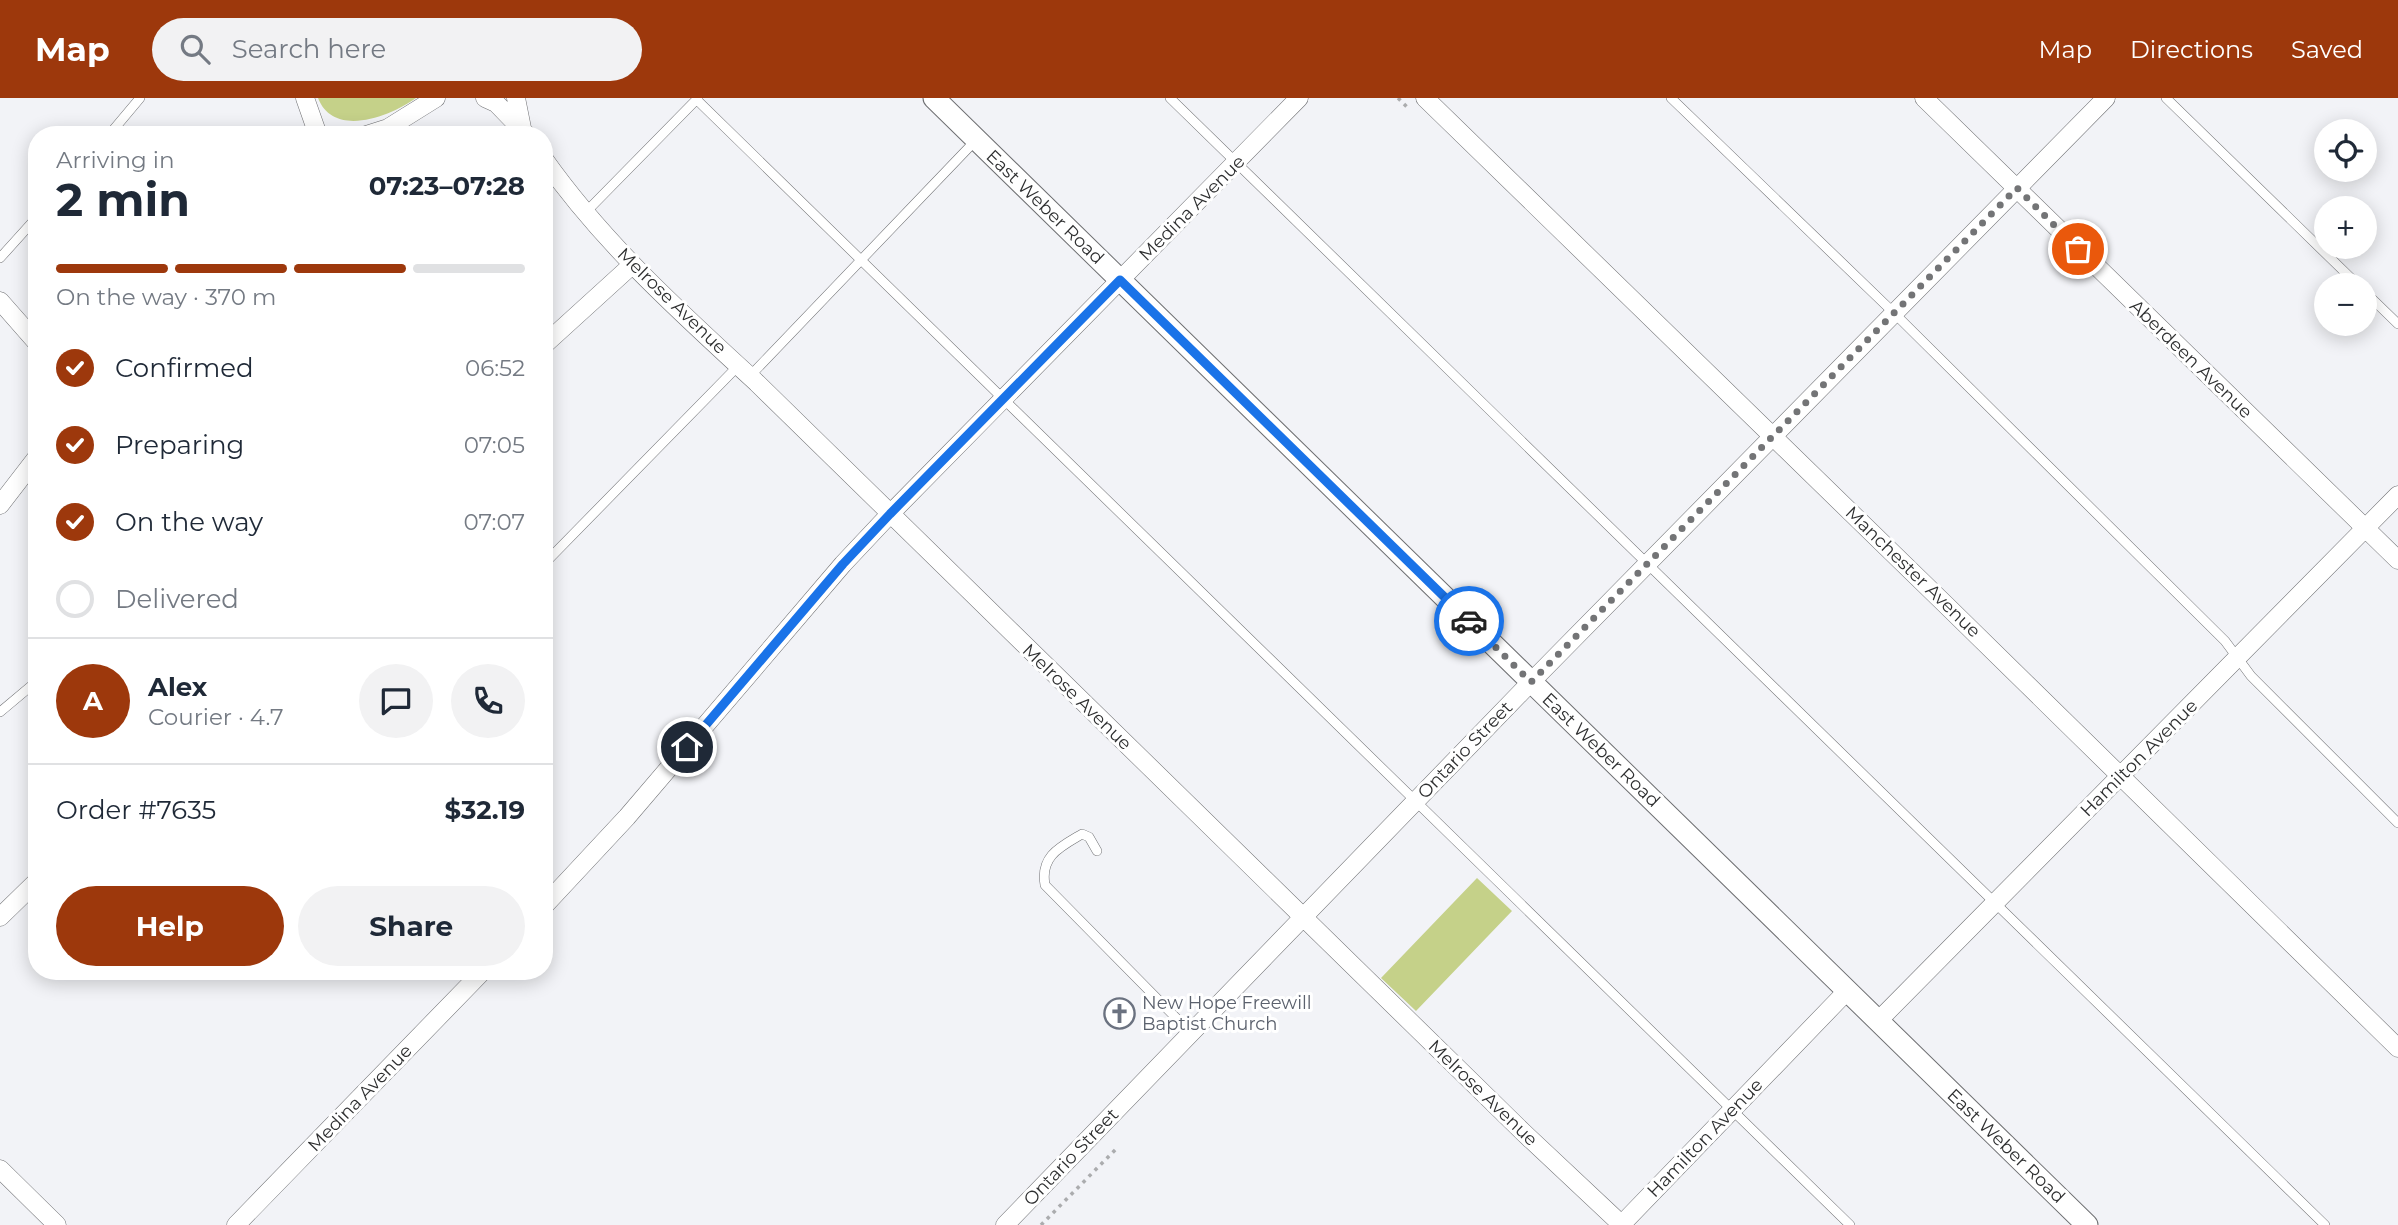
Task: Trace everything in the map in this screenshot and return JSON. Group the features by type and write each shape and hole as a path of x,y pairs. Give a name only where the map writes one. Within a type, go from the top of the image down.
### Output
{"street":[{"path":"305,98 315,126"},
{"path":"391,126 436,98"},
{"path":"487,98 496,98"},
{"path":"487,98 520,126"},
{"path":"516,98 524,126"},
{"name":"East Weber Road","path":"934,98 2087,1225"},
{"name":"Medina Avenue","path":"553,896 627,817 843,564 1002,398 1299,98"},
{"name":"Manchester Avenue","path":"1425,98 2398,1048"},
{"name":"Aberdeen Avenue","path":"1924,98 2398,559"},
{"name":"Ontario Street","path":"1005,1225 1531,682 2106,98"},
{"name":"Melrose Avenue","path":"553,176 632,265 744,371 1524,1133 1622,1225"},
{"path":"553,337 632,265"},
{"path":"0,301 28,333"},
{"path":"0,505 28,469"},
{"name":"Hamilton Avenue","path":"1878,1021 2398,495"},
{"path":"0,917 28,890"},
{"name":"Medina Avenue","path":"236,1225 474,980"},
{"name":"Hamilton Avenue","path":"1622,1225 1847,990"},
{"path":"0,1169 57,1225"}],"lane":[{"path":"117,126 140,98"},
{"path":"1170,98 2325,1225"},
{"path":"1671,98 1894,313 2225,641 2251,676 2398,823"},
{"path":"2166,98 2346,273"},
{"path":"586,213 697,99 1850,1225"},
{"path":"553,555 861,261 976,140"},
{"path":"0,258 28,226"},
{"path":"2377,304 2398,324"},
{"path":"0,712 28,689"},
{"path":"1097,851 1089,837 1082,834 1060,847 1047,860 1043,874 1045,885 1191,1033"}],"path":[{"path":"1398,98 1410,111"},
{"path":"1041,1225 1116,1149"}],"green space":[{"path":"318,98 416,98 378,117 349,121 326,111"},
{"path":"1477,878 1512,911 1416,1011 1381,978"}],"way so far":[{"path":"1469,621 1531,682 2017,188 2078,249"}],"place":[{"name":"New Hope Freewill Baptist Church","path":"1119,1013"}],"route":[{"path":"687,747 843,564 1120,280 1469,621"}]}
